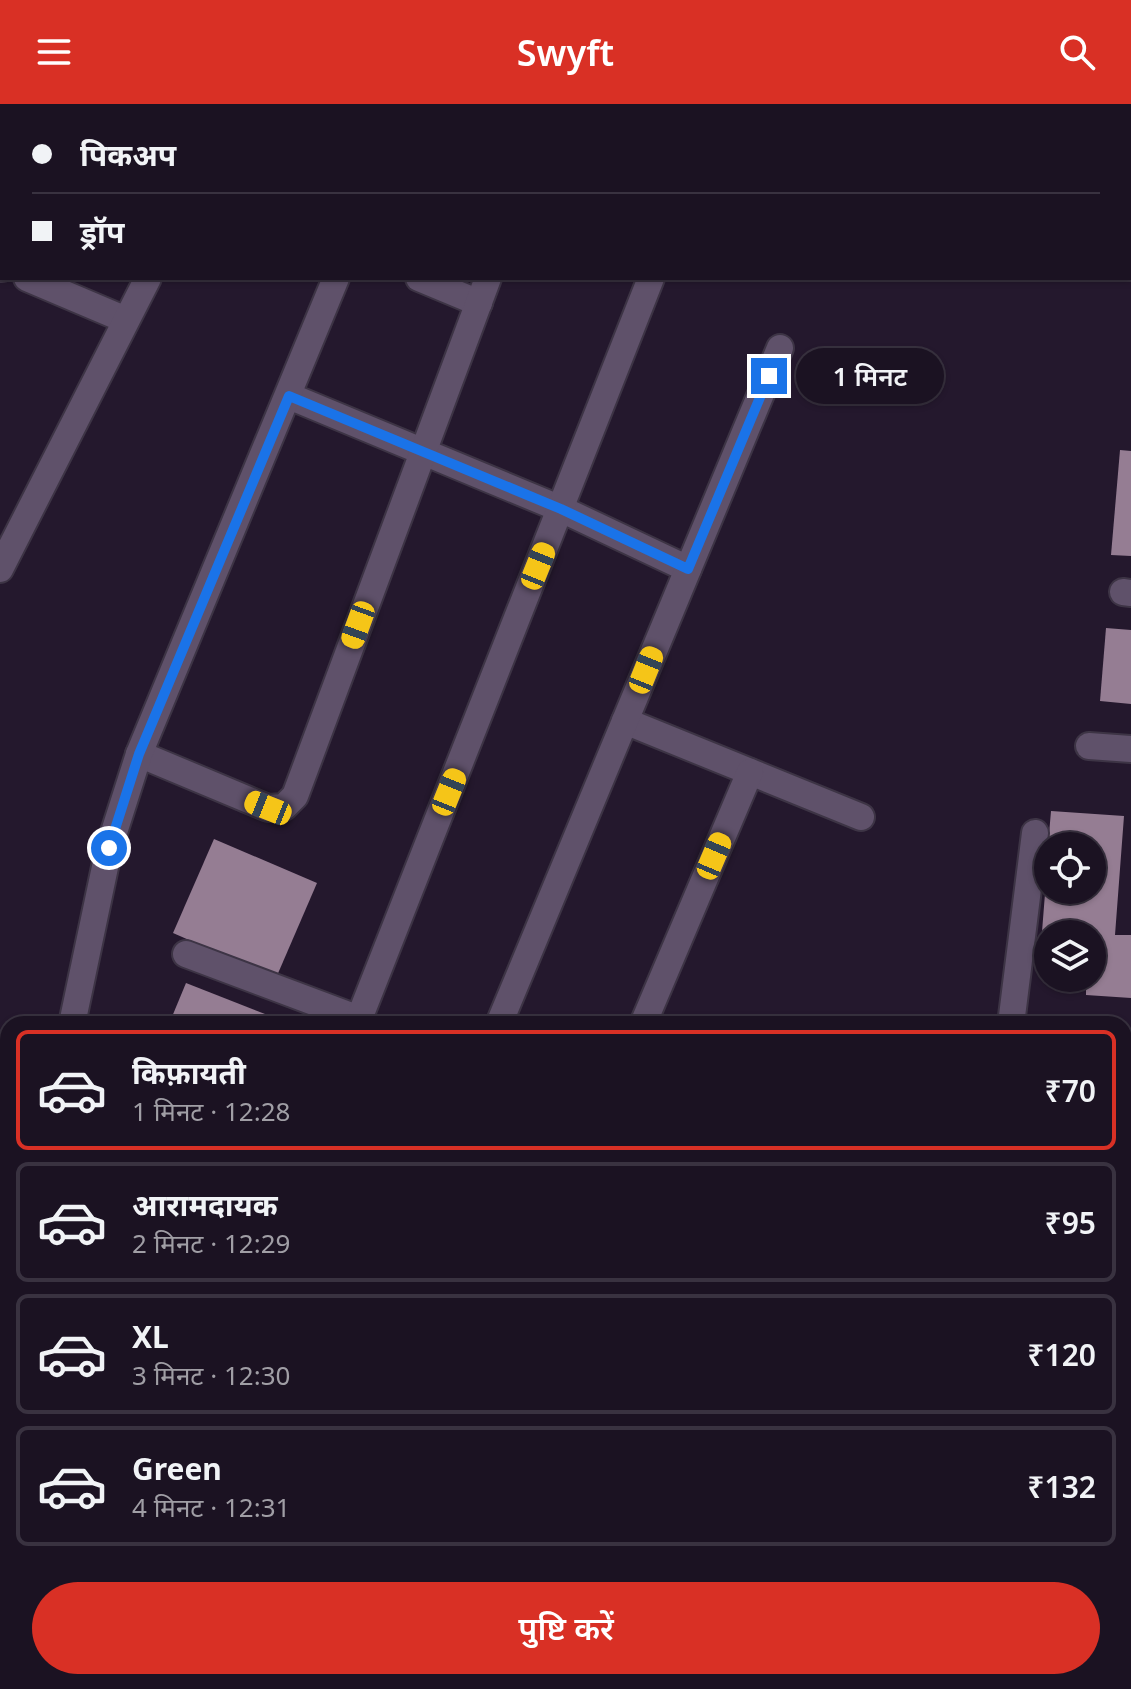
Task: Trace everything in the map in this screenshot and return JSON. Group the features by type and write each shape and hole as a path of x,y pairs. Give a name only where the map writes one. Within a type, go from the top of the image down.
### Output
{"street":[{"path":"32,280 126,320"},
{"path":"0,569 147,280"},
{"path":"74,1016 109,848 139,754 335,280"},
{"path":"424,280 479,303"},
{"path":"139,754 268,808 284,807 295,796 487,280"},
{"path":"360,1016 650,280"},
{"path":"502,1016 780,348"},
{"path":"289,396 561,509 688,569"},
{"path":"625,721 861,817"},
{"path":"1089,746 1131,749"},
{"path":"646,1016 750,772"},
{"path":"1012,1016 1034,841"},
{"path":"186,954 343,1016"}],"building":[{"path":"1120,450 1131,451 1131,556 1111,555"},
{"path":"1106,628 1131,630 1131,704 1100,701"},
{"path":"1051,811 1124,816 1115,935 1131,935 1131,998 1086,995 1086,992 1106,992 1106,920 1043,920 1044,904 1106,904 1106,832 1049,832"},
{"path":"214,839 317,883 276,978 173,933"},
{"path":"186,983 265,1014 264,1016 172,1016"}],"route":[{"path":"109,848 139,754 289,396 561,509 688,569 769,376"}]}
